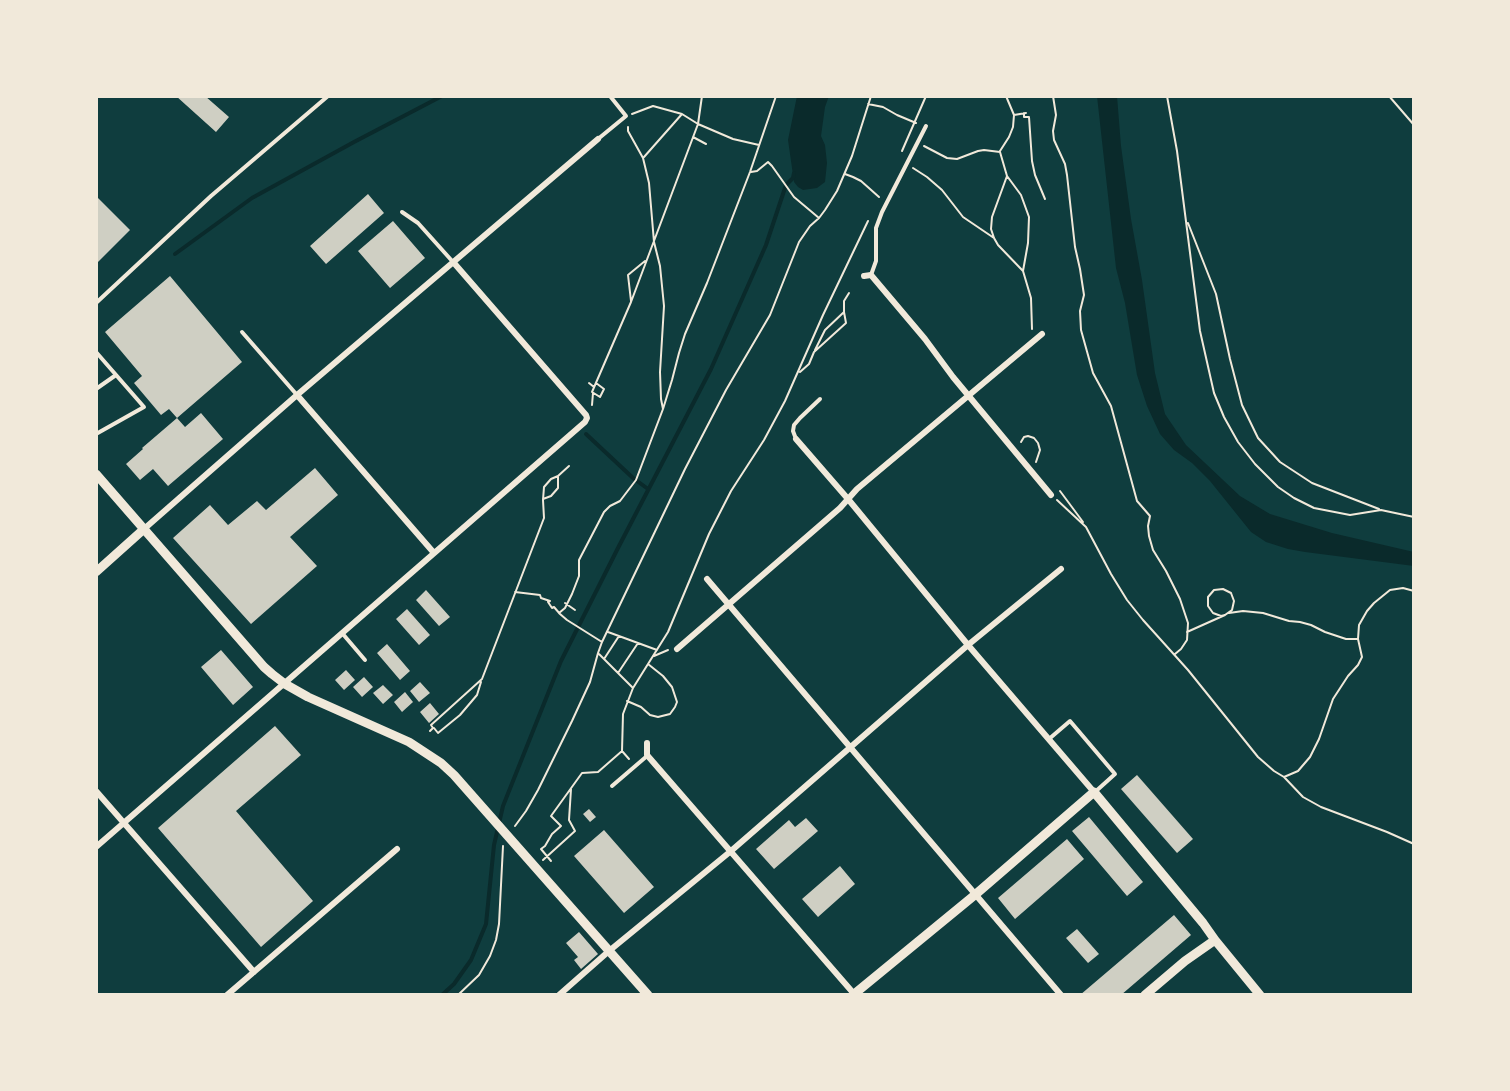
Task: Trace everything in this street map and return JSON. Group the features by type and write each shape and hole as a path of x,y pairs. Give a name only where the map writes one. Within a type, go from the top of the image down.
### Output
{"street":[{"path":"96,572 297,396 598,140"},
{"path":"96,847 587,418 454,263"},
{"path":"867,276 925,339 1051,495"},
{"path":"677,649 840,508 857,489 1042,334"},
{"path":"297,396 434,553"},
{"path":"796,439 1094,792 1260,995"},
{"path":"96,474 264,667 285,684 308,697 409,742 441,763 468,790 648,995"},
{"path":"559,995 852,748 968,645 1061,569"},
{"path":"707,579 1061,995"},
{"path":"647,743 647,755 854,995 1094,792"},
{"path":"96,791 254,972"},
{"path":"227,995 397,849"},
{"path":"1145,995 1185,960 1215,940"}],"lane":[{"path":"96,303 211,196 328,96"},
{"path":"598,140 626,116 610,96"},
{"path":"867,276 876,261 876,228 882,212 927,126"},
{"path":"402,212 418,223 454,263"},
{"path":"242,332 297,396"},
{"path":"96,352 144,407 96,434"},
{"path":"96,389 116,375"},
{"path":"796,439 793,431 794,425 820,399"},
{"path":"342,633 365,660"},
{"path":"1049,739 1070,721 1115,774 1094,792"},
{"path":"612,786 647,755"}],"path":[{"path":"590,407 592,392 631,302 698,124 702,96"},
{"path":"559,613 565,608 579,576 579,560 604,512 620,501 636,480 663,409 679,353 750,172 776,96"},
{"path":"515,826 538,790 568,730 590,682 598,653 624,595 685,469 726,390 770,315 799,242 832,200 845,174 871,96"},
{"path":"1006,96 1014,115 1013,127 1000,152 1007,176 1021,195 1029,217 1028,243 1023,271 1031,298 1035,340"},
{"path":"1053,96 1056,115 1054,140 1065,164 1075,248 1084,295 1080,312 1081,330 1093,373 1111,406 1137,501 1150,516 1148,525 1153,550 1180,599 1188,622 1186,640 1174,655"},
{"path":"1167,96 1177,151 1200,331 1207,368 1214,393 1238,442 1278,487 1314,508 1350,515 1381,510"},
{"path":"1389,96 1414,125"},
{"path":"868,104 883,107 897,116 916,123"},
{"path":"663,409 660,372 664,306 660,266 654,242 649,183 643,158 628,132 626,116 652,106 682,114 698,124 733,139 759,145"},
{"path":"1014,115 1025,113 1024,117 1029,117 1035,175 1045,199"},
{"path":"643,158 682,114"},
{"path":"693,137 706,144"},
{"path":"918,143 947,158 957,159 984,150 1000,152"},
{"path":"750,172 757,171 768,162 794,197 819,219"},
{"path":"906,165 935,184 963,218 994,238"},
{"path":"845,174 861,181 879,197"},
{"path":"1007,176 992,217 991,229 994,238 1008,257 1023,271"},
{"path":"1185,218 1216,294 1242,405 1258,438 1280,462 1312,483 1381,510 1414,517"},
{"path":"629,759 622,751 623,714 627,701 677,611 731,491 764,440 785,401 851,258"},
{"path":"631,302 628,275 647,259"},
{"path":"814,352 846,323 844,301 849,293"},
{"path":"798,374 808,364 825,330 844,312"},
{"path":"589,383 604,389 600,397 593,393"},
{"path":"1023,448 1021,443 1024,437 1034,438 1040,450 1036,463"},
{"path":"482,679 431,725 438,733 460,715 477,695 544,518 544,487 569,466"},
{"path":"546,475 551,479"},
{"path":"543,500 551,496 558,488 558,476"},
{"path":"1058,489 1086,527 1127,600 1258,757 1284,777 1303,796 1321,807 1414,844"},
{"path":"1051,495 1086,527"},
{"path":"1284,777 1298,771 1310,758 1333,699 1362,657 1358,639 1359,625 1366,611 1390,590 1403,588 1414,591"},
{"path":"1225,615 1213,613 1208,606 1208,597 1214,590 1223,589 1231,593 1234,606 1229,613"},
{"path":"515,592 540,595 550,601 548,602 552,608 554,607 567,620 603,642"},
{"path":"566,603 575,610"},
{"path":"1187,632 1229,613 1243,611 1263,613 1300,622 1346,639 1358,639"},
{"path":"608,632 657,650"},
{"path":"604,659 619,636"},
{"path":"618,673 638,643"},
{"path":"653,656 677,649"},
{"path":"598,653 633,688"},
{"path":"627,701 641,707 650,715 658,717 670,714 675,707 677,702 672,687 648,664"},
{"path":"430,731 433,728"},
{"path":"551,861 541,849 561,826 551,816 582,773 598,772 622,751"},
{"path":"543,860 575,831 569,820 571,789"},
{"path":"458,995 479,975 496,940 504,842"}],"water":[{"path":"797,96 829,96 821,136 825,145 827,163 825,182 817,188 803,190 794,182 788,140"},
{"path":"1097,96 1117,96 1131,219 1155,373 1165,414 1186,445 1240,496 1270,514 1332,533 1414,552 1414,566 1305,552 1266,542 1251,532 1210,481 1192,463 1174,450 1160,434 1147,406 1137,375 1125,303 1116,268"}],"building":[{"path":"176,96 205,96 229,117 216,132"},
{"path":"368,194 384,213 326,264 310,246"},
{"path":"96,196 130,230 96,264"},
{"path":"393,221 425,258 390,288 358,251"},
{"path":"170,276 242,362 177,418 169,409 161,415 134,383 142,376 105,332"},
{"path":"201,413 223,439 168,486 153,469 140,480 126,464 177,418 185,427"},
{"path":"315,468 338,495 290,537 317,566 251,624 173,538 210,505 228,525 257,501 266,510"},
{"path":"426,590 450,617 439,626 416,600"},
{"path":"407,609 430,635 419,645 396,619"},
{"path":"387,644 410,671 400,680 377,653"},
{"path":"221,650 253,687 233,705 201,667"},
{"path":"346,670 355,680 344,690 335,680"},
{"path":"364,677 373,687 362,697 353,687"},
{"path":"420,682 430,693 419,702 410,691"},
{"path":"383,685 393,695 383,704 373,693"},
{"path":"405,692 413,702 402,712 394,702"},
{"path":"430,703 439,714 429,723 420,712"},
{"path":"275,726 301,755 236,811 313,901 261,947 158,828"},
{"path":"1137,775 1193,839 1177,853 1121,789"},
{"path":"589,809 596,817 590,822 583,814"},
{"path":"1089,817 1143,882 1127,896 1072,831"},
{"path":"806,818 818,831 774,869 756,849 789,820 795,827"},
{"path":"604,830 654,887 624,913 574,856"},
{"path":"1067,839 1084,859 1015,919 998,898"},
{"path":"840,866 855,884 818,917 802,899"},
{"path":"1174,915 1191,935 1121,995 1080,995"},
{"path":"1077,929 1099,954 1088,963 1066,938"},
{"path":"579,932 598,954 581,969 574,960 578,957 566,943"}],"waterway":[{"path":"175,254 252,198 442,96"},
{"path":"442,995 454,984 471,960 486,924 494,845 503,806 561,661 711,369 766,245 786,185 793,178 794,173"},
{"path":"586,434 648,489"}]}
